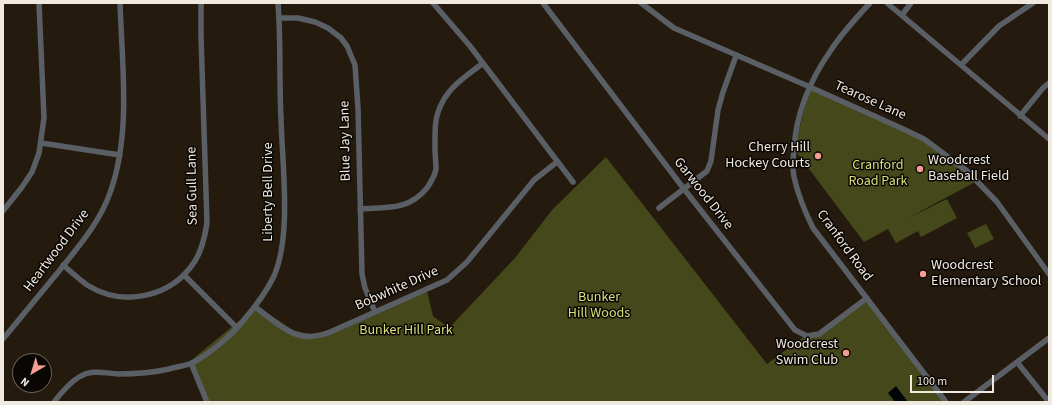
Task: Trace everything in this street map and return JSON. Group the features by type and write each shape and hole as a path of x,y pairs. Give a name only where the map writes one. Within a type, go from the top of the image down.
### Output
{"street":[{"path":"3,211 32,172 41,143 44,118 39,3"},
{"name":"Heartwood Drive","path":"3,339 91,230 111,190 122,144 123,115 120,3"},
{"name":"Sea Gull Lane","path":"63,265 87,285 106,293 128,297 152,294 171,286 184,275 195,260 201,248 207,223 201,3"},
{"name":"Liberty Bell Drive","path":"54,402 70,384 80,376 90,372 117,374 151,372 191,363 226,338 237,328 255,307 274,276 280,257 283,238 284,203 279,84 278,3"},
{"path":"433,3 483,63 573,182"},
{"name":"Garwood Drive","path":"543,3 684,189 793,328 800,334 810,336 819,334 867,298"},
{"name":"Tearose Lane","path":"641,3 674,28 810,87 924,139 967,171 997,202 1049,274"},
{"name":"Cranford Road","path":"870,3 840,37 830,51 810,87 797,122 792,164 794,176 803,208 814,228 946,402"},
{"path":"887,3 1049,139"},
{"path":"902,15 911,3"},
{"path":"961,65 1000,26 1033,3"},
{"name":"Blue Jay Lane","path":"279,18 298,18 322,25 341,38 352,54 356,65 362,274 365,288 375,312"},
{"path":"659,208 707,171 711,161 718,110 736,56"},
{"path":"360,209 407,204 415,200 422,193 434,177 436,170 434,128 441,104 454,85 483,63"},
{"path":"1020,116 1043,88 1049,83"},
{"path":"41,143 120,156"},
{"name":"Bobwhite Drive","path":"255,307 292,334 303,336 318,335 328,333 446,280 467,262 534,180 557,162"},
{"path":"184,275 237,328"},
{"path":"964,402 1049,338"},
{"path":"1017,362 1049,402"},
{"path":"191,363 207,402"}],"green space":[{"name":"Cranford Road Park","path":"810,87 924,139 977,181 908,218 947,199 957,218 921,237 918,231 896,243 888,229 864,242 794,149"},
{"name":"Bunker Hill Woods","path":"606,157 767,364 805,336 812,336 867,298 946,402 205,402 203,386 188,363 257,306 294,331 318,335 426,287 433,316 449,328 515,258 552,210"},
{"path":"986,224 994,239 975,248 967,233"}],"shaded area":[{"path":"896,386 908,402 895,402 888,393"}],"place":[{"name":"Cherry Hill Hockey Courts","path":"818,156"},
{"name":"Woodcrest Baseball Field","path":"920,169"},
{"name":"Woodcrest Elementary School","path":"923,274"},
{"name":"Woodcrest Swim Club","path":"846,353"}],"park label":[{"name":"Bunker Hill Park","path":"406,331"}]}
